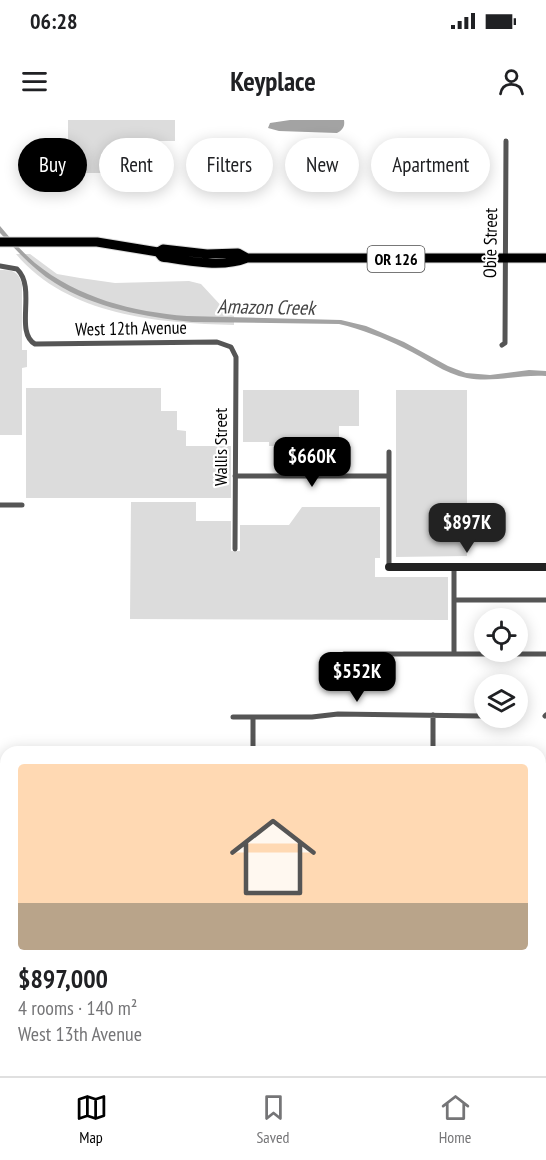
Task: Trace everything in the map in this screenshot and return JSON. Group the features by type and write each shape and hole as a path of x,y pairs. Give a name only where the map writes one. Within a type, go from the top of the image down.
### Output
{"main road":[{"name":"OR 126","path":"0,242 97,242 158,252 162,257 201,261 237,262 247,258 546,258"}],"street":[{"name":"Obie Street","path":"502,345 505,343 506,141"},
{"name":"West 12th Avenue","path":"0,266 13,267 24,276 26,333 30,342 40,345 217,342 231,347"},
{"name":"Wallis Street","path":"231,347 236,357 236,549"},
{"path":"388,452 389,567 546,567"},
{"path":"235,476 389,476"},
{"path":"0,505 22,505"},
{"path":"454,567 454,654"},
{"path":"454,600 546,600"},
{"path":"344,654 546,654"},
{"path":"233,717 317,717 338,714 474,716"},
{"path":"433,716 433,746"},
{"path":"253,717 253,746"}],"shaded area":[{"path":"68,120 175,120 175,141 174,138 99,138 99,173 87,173 87,138 68,138"},
{"path":"290,120 344,120 344,124 337,133 279,131 268,128 270,123"},
{"path":"0,226 35,263 52,275 88,294 127,307 187,316 341,320 366,326 404,342 466,373 490,375 529,370 546,371 546,376 487,380 459,376 388,341 339,324 192,322 121,310 86,299 47,278 0,233"},
{"path":"16,254 30,254 57,274 80,278 115,283 189,281 201,284 226,311 234,312 234,325 146,318 88,303 61,291 37,275"},
{"path":"0,270 14,272 19,276 22,284 22,350 27,350 27,367 22,368 22,435 0,435"},
{"path":"26,388 161,388 161,411 177,411 177,430 186,431 186,446 231,446 231,498 26,498"},
{"path":"243,390 359,390 359,426 339,426 339,446 269,446 269,442 243,442"},
{"path":"396,390 467,390 467,556 396,557"},
{"path":"131,502 196,502 196,521 231,521 231,551 240,551 240,525 289,525 302,507 380,507 380,558 375,558 375,577 448,577 448,620 130,619"}],"water label":[{"name":"Amazon Creek","path":"266,307"}]}
